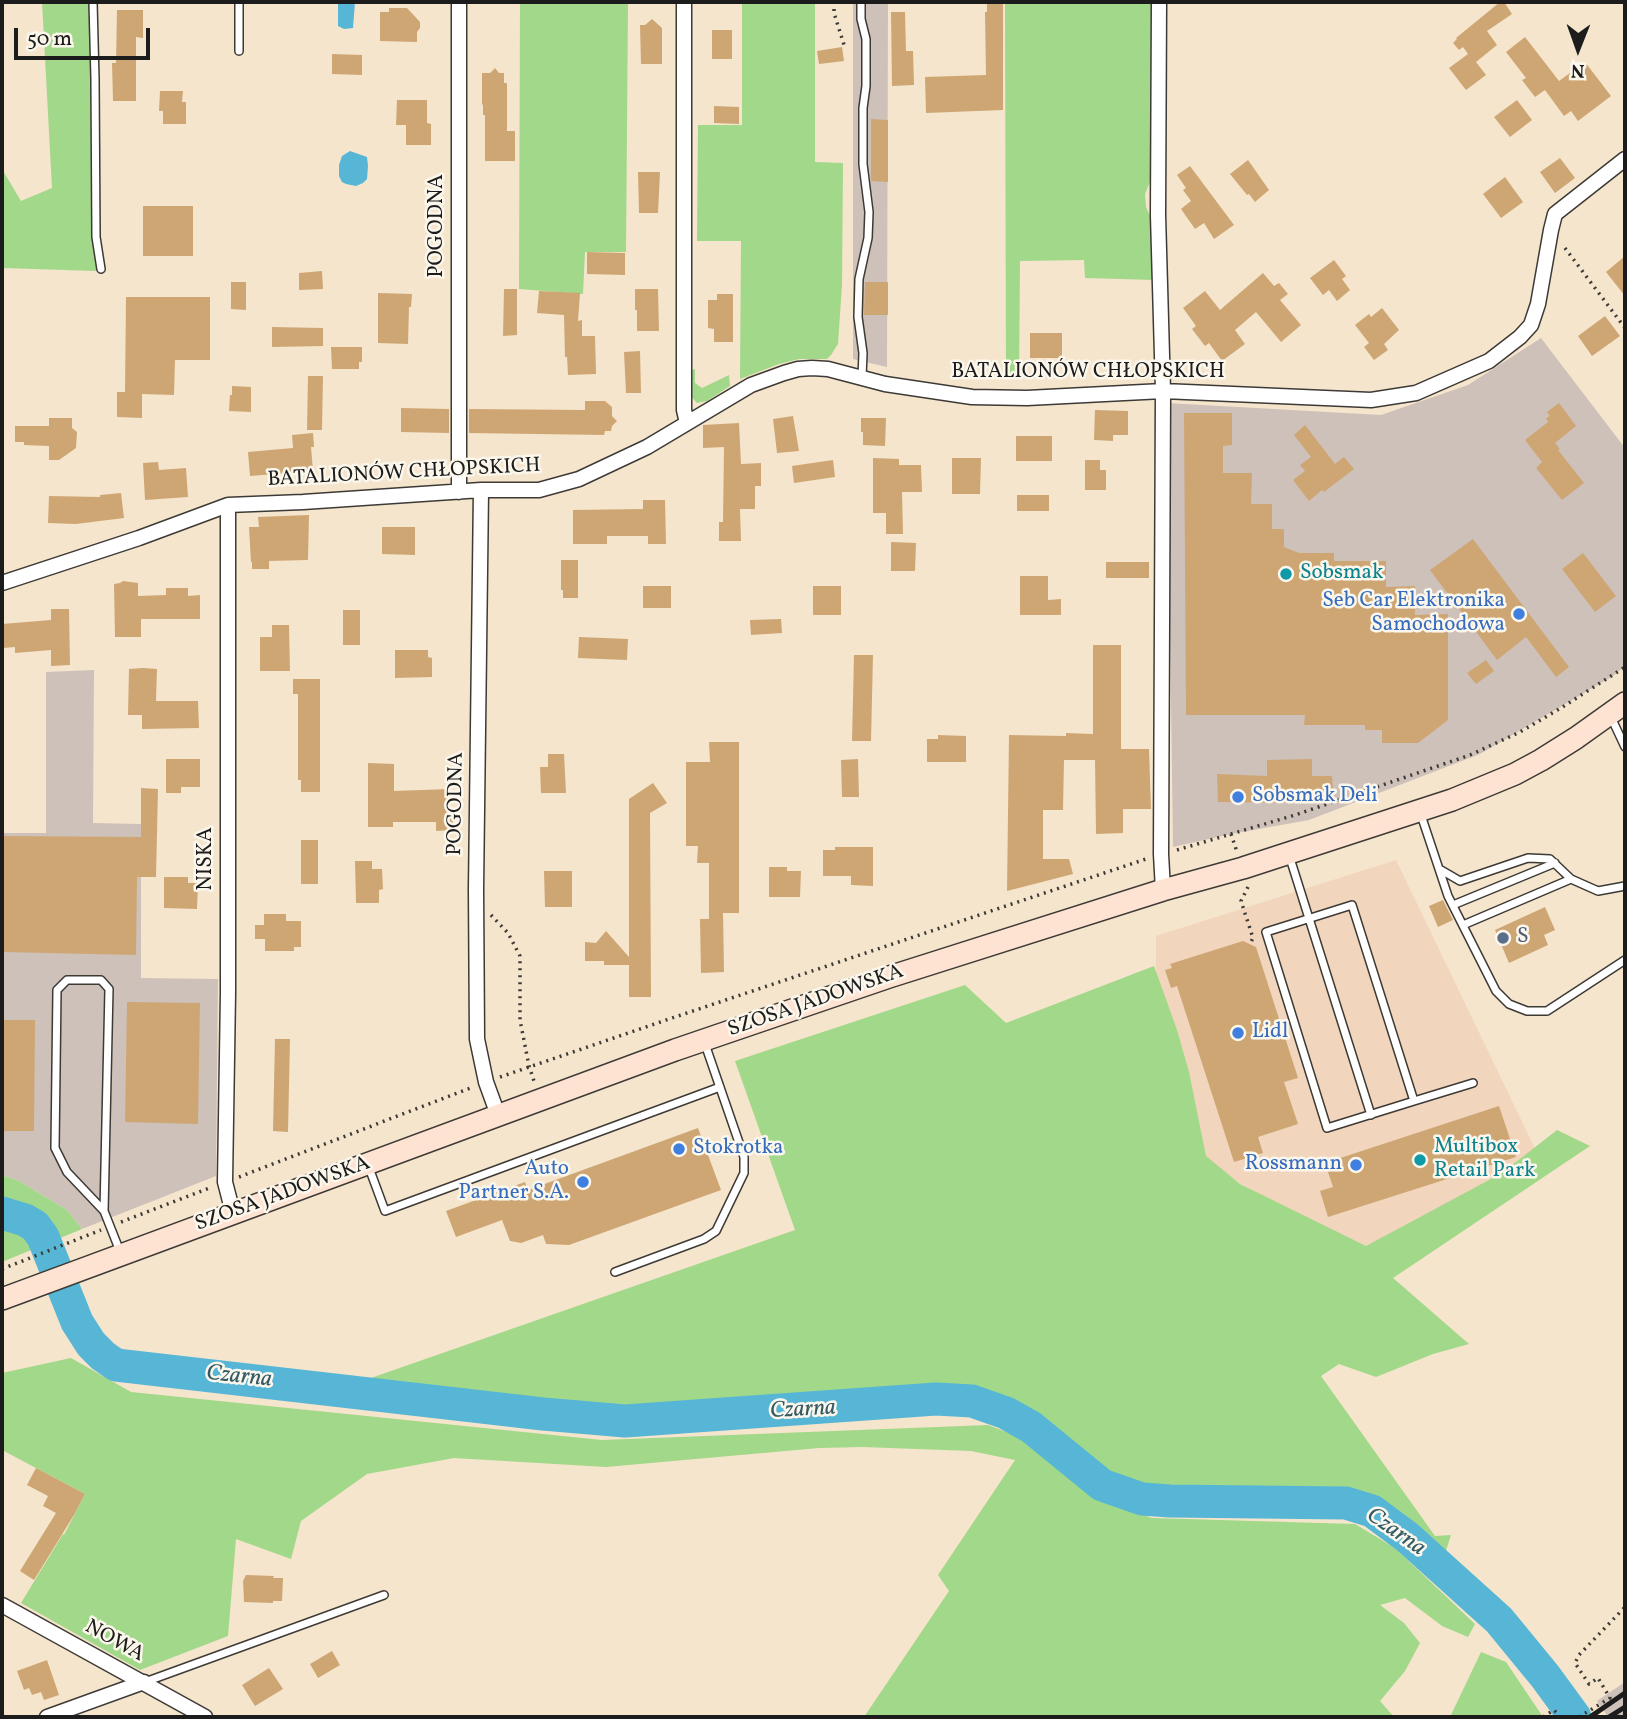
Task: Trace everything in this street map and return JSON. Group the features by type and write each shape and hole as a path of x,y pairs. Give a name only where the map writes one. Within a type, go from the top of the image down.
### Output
{"main road":[{"name":"SZOSA JADOWSKA","path":"2,1299 703,1040 889,977 1163,890 1229,873 1462,796 1515,774 1618,709"}],"street":[{"name":"POGODNA","path":"459,2 460,492"},
{"path":"684,2 684,410 687,422"},
{"path":"1159,2 1158,215 1163,391 1163,890"},
{"name":"BATALIONÓW CHŁOPSKICH","path":"2,583 139,538 228,505 481,490 539,490 579,479 647,447 751,384 798,369 821,368 885,384 972,397 1027,398 1163,391 1371,400 1416,393 1489,361 1531,325 1538,304 1555,214 1625,159"},
{"name":"POGODNA","path":"481,490 477,1039 486,1083 498,1115"},
{"name":"NISKA","path":"228,505 228,993 225,1182 233,1213"},
{"name":"NOWA","path":"2,1605 205,1717"},
{"path":"47,1717 144,1682"}],"lane":[{"path":"93,2 96,237 101,269"},
{"path":"239,2 239,51"},
{"path":"861,2 866,40 863,164 869,212 868,238 859,279 858,317 863,353 862,378"},
{"path":"1618,709 1625,747"},
{"path":"1420,811 1453,905 1496,991 1509,1004 1527,1012 1547,1011 1625,960"},
{"path":"1289,854 1371,1115"},
{"path":"1440,870 1460,881 1528,858 1550,859 1571,879 1598,891 1625,886"},
{"path":"1453,905 1555,863"},
{"path":"1463,925 1571,879"},
{"path":"1414,1101 1352,905 1266,932 1327,1128 1473,1083"},
{"path":"104,1212 67,1172 55,1148 57,990 67,980 101,980 109,989 104,1212 122,1255"},
{"path":"615,1272 704,1239 716,1231 744,1173 744,1157 703,1040"},
{"path":"368,1164 385,1211 720,1087"},
{"path":"144,1682 384,1595"}],"path":[{"path":"834,2 834,13 845,48"},
{"path":"1551,230 1625,328"},
{"path":"2,1269 529,1066 1470,755 1520,732 1625,667"},
{"path":"1231,834 1238,855"},
{"path":"1247,881 1249,886 1241,901 1253,938 1250,944"},
{"path":"477,889 487,911 508,933 520,956 520,1020 529,1066 541,1100"},
{"path":"1579,1717 1610,1698 1598,1678 1589,1684 1574,1663 1625,1607"},
{"path":"1543,1717 1554,1710 1560,1717"},
{"path":"1618,1717 1625,1713"}],"shaded area":[{"path":"853,2 888,2 887,367 853,359"},
{"path":"1541,338 1625,448 1625,666 1613,676 1480,754 1309,820 1173,847 1167,403 1381,415 1468,385"},
{"path":"94,670 93,823 141,824 141,978 218,979 216,1176 82,1229 67,1210 19,1181 2,1175 2,833 46,833 46,672"},
{"path":"1396,860 1540,1159 1381,1267 1156,1133 1156,936"},
{"path":"1625,1682 1625,1717 1608,1717 1597,1701"}],"green space":[{"path":"42,2 94,2 96,271 2,268 2,169 21,201 52,188"},
{"path":"520,2 628,2 626,252 585,252 583,294 519,289"},
{"path":"742,2 815,2 815,162 843,163 842,285 838,344 827,359 799,359 740,379 741,241 697,241 698,125 742,125"},
{"path":"1005,2 1152,2 1154,147 1150,182 1145,194 1150,216 1155,280 1085,278 1084,260 1020,261 1019,378 1006,379"},
{"path":"695,369 695,383 702,388 729,375 730,386 707,401 697,403 690,395 691,370"},
{"path":"1154,966 1189,1072 1206,1156 1240,1184 1366,1246 1502,1173 1557,1130 1590,1146 1393,1278 1469,1344 1433,1354 1376,1377 1339,1364 1321,1376 1435,1536 1451,1535 1443,1560 1377,1504 1353,1494 1144,1488 1112,1478 1046,1422 1013,1405 976,1393 936,1390 625,1412 348,1386 795,1230 735,1061 965,985 1006,1023"},
{"path":"2,1175 19,1181 67,1210 82,1229 2,1262"},
{"path":"71,1358 131,1392 602,1440 988,1425 1030,1441 1113,1503 1152,1518 1355,1524 1395,1548 1475,1624 1468,1637 1442,1626 1405,1598 1380,1605 1404,1623 1420,1643 1405,1671 1380,1701 1394,1717 864,1717 949,1591 938,1575 1015,1460 971,1451 863,1447 819,1448 606,1467 454,1458 367,1474 301,1521 291,1559 236,1539 228,1636 140,1670 21,1603 64,1535 85,1494 2,1450 2,1373"},
{"path":"1481,1652 1506,1662 1543,1717 1450,1717"}],"water":[{"path":"338,2 355,2 353,28 344,29 338,26"},
{"path":"350,151 367,157 367,179 356,186 342,182 339,176 342,156"}],"building":[{"path":"987,2 1003,2 1003,110 926,113 925,77 986,75"},
{"path":"1500,2 1504,2 1512,14 1487,31 1497,45 1476,62 1486,75 1466,90 1449,68 1468,54 1463,47 1459,50 1453,43"},
{"path":"389,8 407,8 420,22 417,42 380,41 380,12 389,12"},
{"path":"117,10 143,10 143,38 136,37 136,101 113,101 112,63 116,63"},
{"path":"891,12 905,12 906,51 913,51 914,85 892,86"},
{"path":"652,19 662,28 662,64 641,64 640,25 645,25"},
{"path":"712,30 732,30 732,59 712,59"},
{"path":"1525,37 1559,81 1585,62 1611,96 1578,121 1571,111 1564,116 1545,90 1535,97 1522,80 1526,78 1506,52"},
{"path":"842,47 844,61 819,64 817,51"},
{"path":"332,54 362,55 362,75 332,74"},
{"path":"495,68 499,73 504,73 504,83 507,83 507,131 515,131 515,161 485,161 482,73 490,73"},
{"path":"160,91 183,91 186,124 163,124 163,111 159,111"},
{"path":"397,100 427,100 431,145 406,145 406,125 396,125"},
{"path":"1517,100 1532,120 1510,137 1494,117"},
{"path":"714,106 739,107 739,124 714,123"},
{"path":"871,119 888,120 888,182 871,181"},
{"path":"1560,158 1575,178 1555,193 1540,172"},
{"path":"1248,160 1269,190 1255,202 1230,174"},
{"path":"1190,166 1234,225 1214,239 1204,223 1195,229 1181,209 1191,201 1177,175"},
{"path":"638,172 660,172 658,213 639,213"},
{"path":"1505,177 1523,202 1501,218 1483,194"},
{"path":"143,206 193,206 193,256 143,256"},
{"path":"587,252 625,253 625,275 587,274"},
{"path":"1625,256 1625,296 1606,272"},
{"path":"1334,260 1346,276 1342,279 1350,290 1337,301 1329,290 1323,295 1310,278"},
{"path":"322,271 323,289 299,290 299,273"},
{"path":"1263,273 1274,286 1279,283 1288,294 1280,300 1301,325 1281,342 1256,312 1235,330 1245,344 1222,361 1209,343 1205,346 1192,329 1196,326 1183,308 1205,291 1220,310"},
{"path":"231,282 246,282 246,310 231,309"},
{"path":"865,282 888,282 888,315 864,315"},
{"path":"504,289 517,289 517,335 503,336"},
{"path":"635,289 658,289 659,331 637,331"},
{"path":"539,291 580,293 578,321 582,320 582,336 595,336 596,374 568,375 564,315 537,313"},
{"path":"378,293 412,294 408,344 378,343"},
{"path":"717,294 733,294 733,342 714,342 714,329 708,328 708,300 717,300"},
{"path":"126,297 210,297 210,360 175,360 174,395 142,394 142,418 117,417 117,392 125,392"},
{"path":"1382,308 1399,330 1384,344 1388,350 1374,360 1364,347 1369,343 1355,325"},
{"path":"1605,316 1620,336 1592,356 1578,336"},
{"path":"272,327 323,328 323,346 272,347"},
{"path":"1030,333 1062,333 1062,358 1030,358"},
{"path":"331,347 362,347 359,369 332,369"},
{"path":"640,351 641,393 626,393 624,352"},
{"path":"308,376 323,376 322,430 307,430"},
{"path":"232,386 251,387 251,412 229,411"},
{"path":"585,401 605,401 612,407 612,416 617,421 611,431 605,431 604,435 469,433 469,409 585,410"},
{"path":"1559,403 1576,426 1555,443 1584,483 1562,500 1536,468 1542,462 1525,440 1548,422 1546,418 1550,416 1547,412"},
{"path":"401,408 449,409 449,433 401,432"},
{"path":"1095,410 1128,411 1128,435 1113,435 1113,441 1094,440"},
{"name":"Sobsmak","path":"1184,413 1232,413 1232,445 1223,446 1223,473 1252,473 1251,504 1272,504 1272,529 1284,529 1284,547 1299,553 1334,553 1334,561 1386,561 1386,587 1415,586 1415,615 1448,614 1448,720 1418,743 1382,743 1382,730 1365,730 1365,725 1304,725 1305,715 1186,715"},
{"path":"793,416 799,451 777,453 773,419"},
{"path":"49,418 72,418 72,428 77,432 76,448 59,460 49,460 49,446 15,442 15,426 49,426"},
{"path":"861,418 886,418 885,446 863,445"},
{"path":"739,423 741,464 761,463 761,486 755,486 755,509 740,509 741,541 719,541 719,522 723,522 724,447 703,448 703,425"},
{"path":"1305,425 1335,464 1344,457 1354,469 1309,501 1293,480 1305,471 1300,465 1311,457 1294,435"},
{"path":"313,433 313,471 250,476 248,452 293,448 292,435"},
{"path":"1016,436 1052,436 1052,461 1016,461"},
{"path":"873,458 899,459 899,465 921,465 922,492 902,492 903,534 886,534 886,513 873,513"},
{"path":"952,458 981,458 980,494 952,494"},
{"path":"833,460 835,477 794,483 792,466"},
{"path":"1085,460 1100,460 1100,470 1106,470 1106,490 1085,490"},
{"path":"158,462 159,470 186,468 188,497 145,500 143,463"},
{"path":"121,493 124,518 76,524 48,523 49,496 100,497"},
{"path":"1017,495 1049,495 1049,511 1017,511"},
{"path":"643,500 665,500 666,544 648,544 648,536 607,536 607,544 573,544 573,510 643,509"},
{"path":"309,515 308,560 269,561 269,569 252,569 249,527 259,527 258,517"},
{"path":"382,527 415,527 415,555 382,554"},
{"path":"1473,539 1569,667 1556,677 1526,637 1497,660 1430,570"},
{"path":"891,542 916,543 915,571 891,571"},
{"path":"1583,553 1616,596 1595,612 1562,569"},
{"path":"561,560 578,560 578,598 563,598"},
{"path":"1106,562 1149,562 1149,578 1106,578"},
{"path":"1020,576 1048,576 1048,600 1061,599 1061,615 1020,615"},
{"path":"123,581 138,583 138,596 166,595 166,588 188,588 188,596 200,595 200,619 141,619 141,637 115,637 114,584"},
{"path":"643,586 671,586 671,608 643,608"},
{"path":"813,586 841,586 841,615 813,615"},
{"path":"51,609 69,609 70,665 51,666 51,650 15,653 15,647 3,648 2,624 51,620"},
{"path":"343,610 360,610 360,645 343,645"},
{"path":"781,619 782,633 751,635 750,620"},
{"path":"272,625 289,625 290,671 260,671 260,637 272,637"},
{"path":"579,637 628,639 627,660 578,658"},
{"path":"1093,645 1121,645 1121,749 1149,749 1151,809 1123,809 1123,833 1096,834 1095,760 1064,760 1063,810 1043,810 1043,859 1069,859 1073,874 1007,891 1009,735 1093,734"},
{"path":"395,650 428,650 428,657 432,658 432,677 395,678"},
{"path":"854,655 873,655 871,741 852,741"},
{"path":"1486,660 1494,671 1476,684 1467,673"},
{"path":"129,669 157,669 156,701 198,701 199,728 142,729 142,715 128,715"},
{"path":"293,679 320,679 320,792 301,792 301,780 298,780 298,694 293,694"},
{"path":"938,735 966,736 966,762 927,762 927,739 938,739"},
{"path":"709,742 739,742 739,913 723,913 724,972 701,973 700,919 709,919 709,863 697,863 698,846 686,846 686,762 710,762"},
{"path":"548,754 564,754 566,793 541,793 540,767 548,767"},
{"path":"166,759 200,759 200,787 181,787 181,793 166,793"},
{"path":"858,759 859,797 842,797 841,760"},
{"path":"1312,759 1312,776 1332,776 1333,791 1293,803 1218,802 1217,774 1267,776 1267,760"},
{"path":"368,763 394,764 394,791 450,789 453,830 436,831 436,822 393,822 393,827 368,827"},
{"path":"653,783 667,803 650,813 651,997 629,997 629,965 604,965 604,961 585,961 585,942 596,943 606,931 629,957 629,799"},
{"path":"141,788 158,789 156,877 137,877 136,955 2,952 2,836 141,837"},
{"path":"301,840 318,840 318,884 301,884"},
{"path":"835,847 873,847 873,886 851,885 851,876 823,876 823,850 835,850"},
{"path":"355,861 372,861 372,869 382,869 383,889 379,890 379,903 356,903"},
{"path":"769,867 787,867 787,871 801,871 800,897 769,897"},
{"path":"544,871 572,871 572,907 545,907"},
{"path":"164,877 188,877 188,883 198,883 197,909 164,908"},
{"path":"1443,900 1453,920 1438,927 1429,906"},
{"path":"1545,907 1555,930 1544,935 1548,945 1509,963 1495,930"},
{"path":"264,914 286,914 286,921 301,921 301,947 294,947 294,951 265,951 265,939 255,939 255,925 264,925"},
{"name":"Lidl","path":"1243,941 1256,947 1298,1078 1284,1082 1298,1124 1258,1137 1263,1153 1234,1162 1177,986 1171,988 1165,970 1172,968 1170,964"},
{"path":"127,1002 200,1003 198,1124 125,1122"},
{"path":"2,1020 35,1020 34,1131 2,1131"},
{"path":"275,1039 290,1039 288,1132 273,1131"},
{"name":"Multibox Retail Park","path":"1499,1106 1516,1157 1328,1217 1320,1191 1333,1187 1325,1163"},
{"path":"698,1128 721,1190 569,1245 546,1244 543,1235 521,1243 510,1241 502,1220 456,1237 446,1211 525,1182 528,1190"},
{"path":"36,1468 85,1494 34,1580 20,1571 56,1513 43,1506 48,1496 27,1485"},
{"path":"246,1575 283,1578 282,1601 244,1602 243,1581"},
{"path":"332,1651 340,1665 318,1678 310,1664"},
{"path":"47,1660 59,1695 44,1700 41,1692 32,1695 29,1688 24,1690 17,1671"},
{"path":"269,1668 283,1689 255,1706 242,1685"}],"waterway":[{"name":"Czarna","path":"2,1213 35,1226 43,1237 77,1322 91,1344 116,1365 625,1421 936,1399 972,1401 1006,1413 1031,1427 1102,1485 1142,1499 1346,1503 1372,1511 1407,1537 1499,1620 1575,1717"}],"railway":[{"path":"1590,1717 1625,1693"},
{"path":"1609,1717 1625,1707"}],"place":[{"name":"Sobsmak","path":"1286,574"},
{"name":"Seb Car Elektronika Samochodowa","path":"1519,614"},
{"name":"Sobsmak Deli","path":"1238,797"},
{"name":"S","path":"1503,938"},
{"name":"Lidl","path":"1238,1033"},
{"name":"Stokrotka","path":"679,1149"},
{"name":"Multibox Retail Park","path":"1420,1160"},
{"name":"Rossmann","path":"1356,1165"},
{"name":"Auto Partner S.A.","path":"583,1182"}]}
